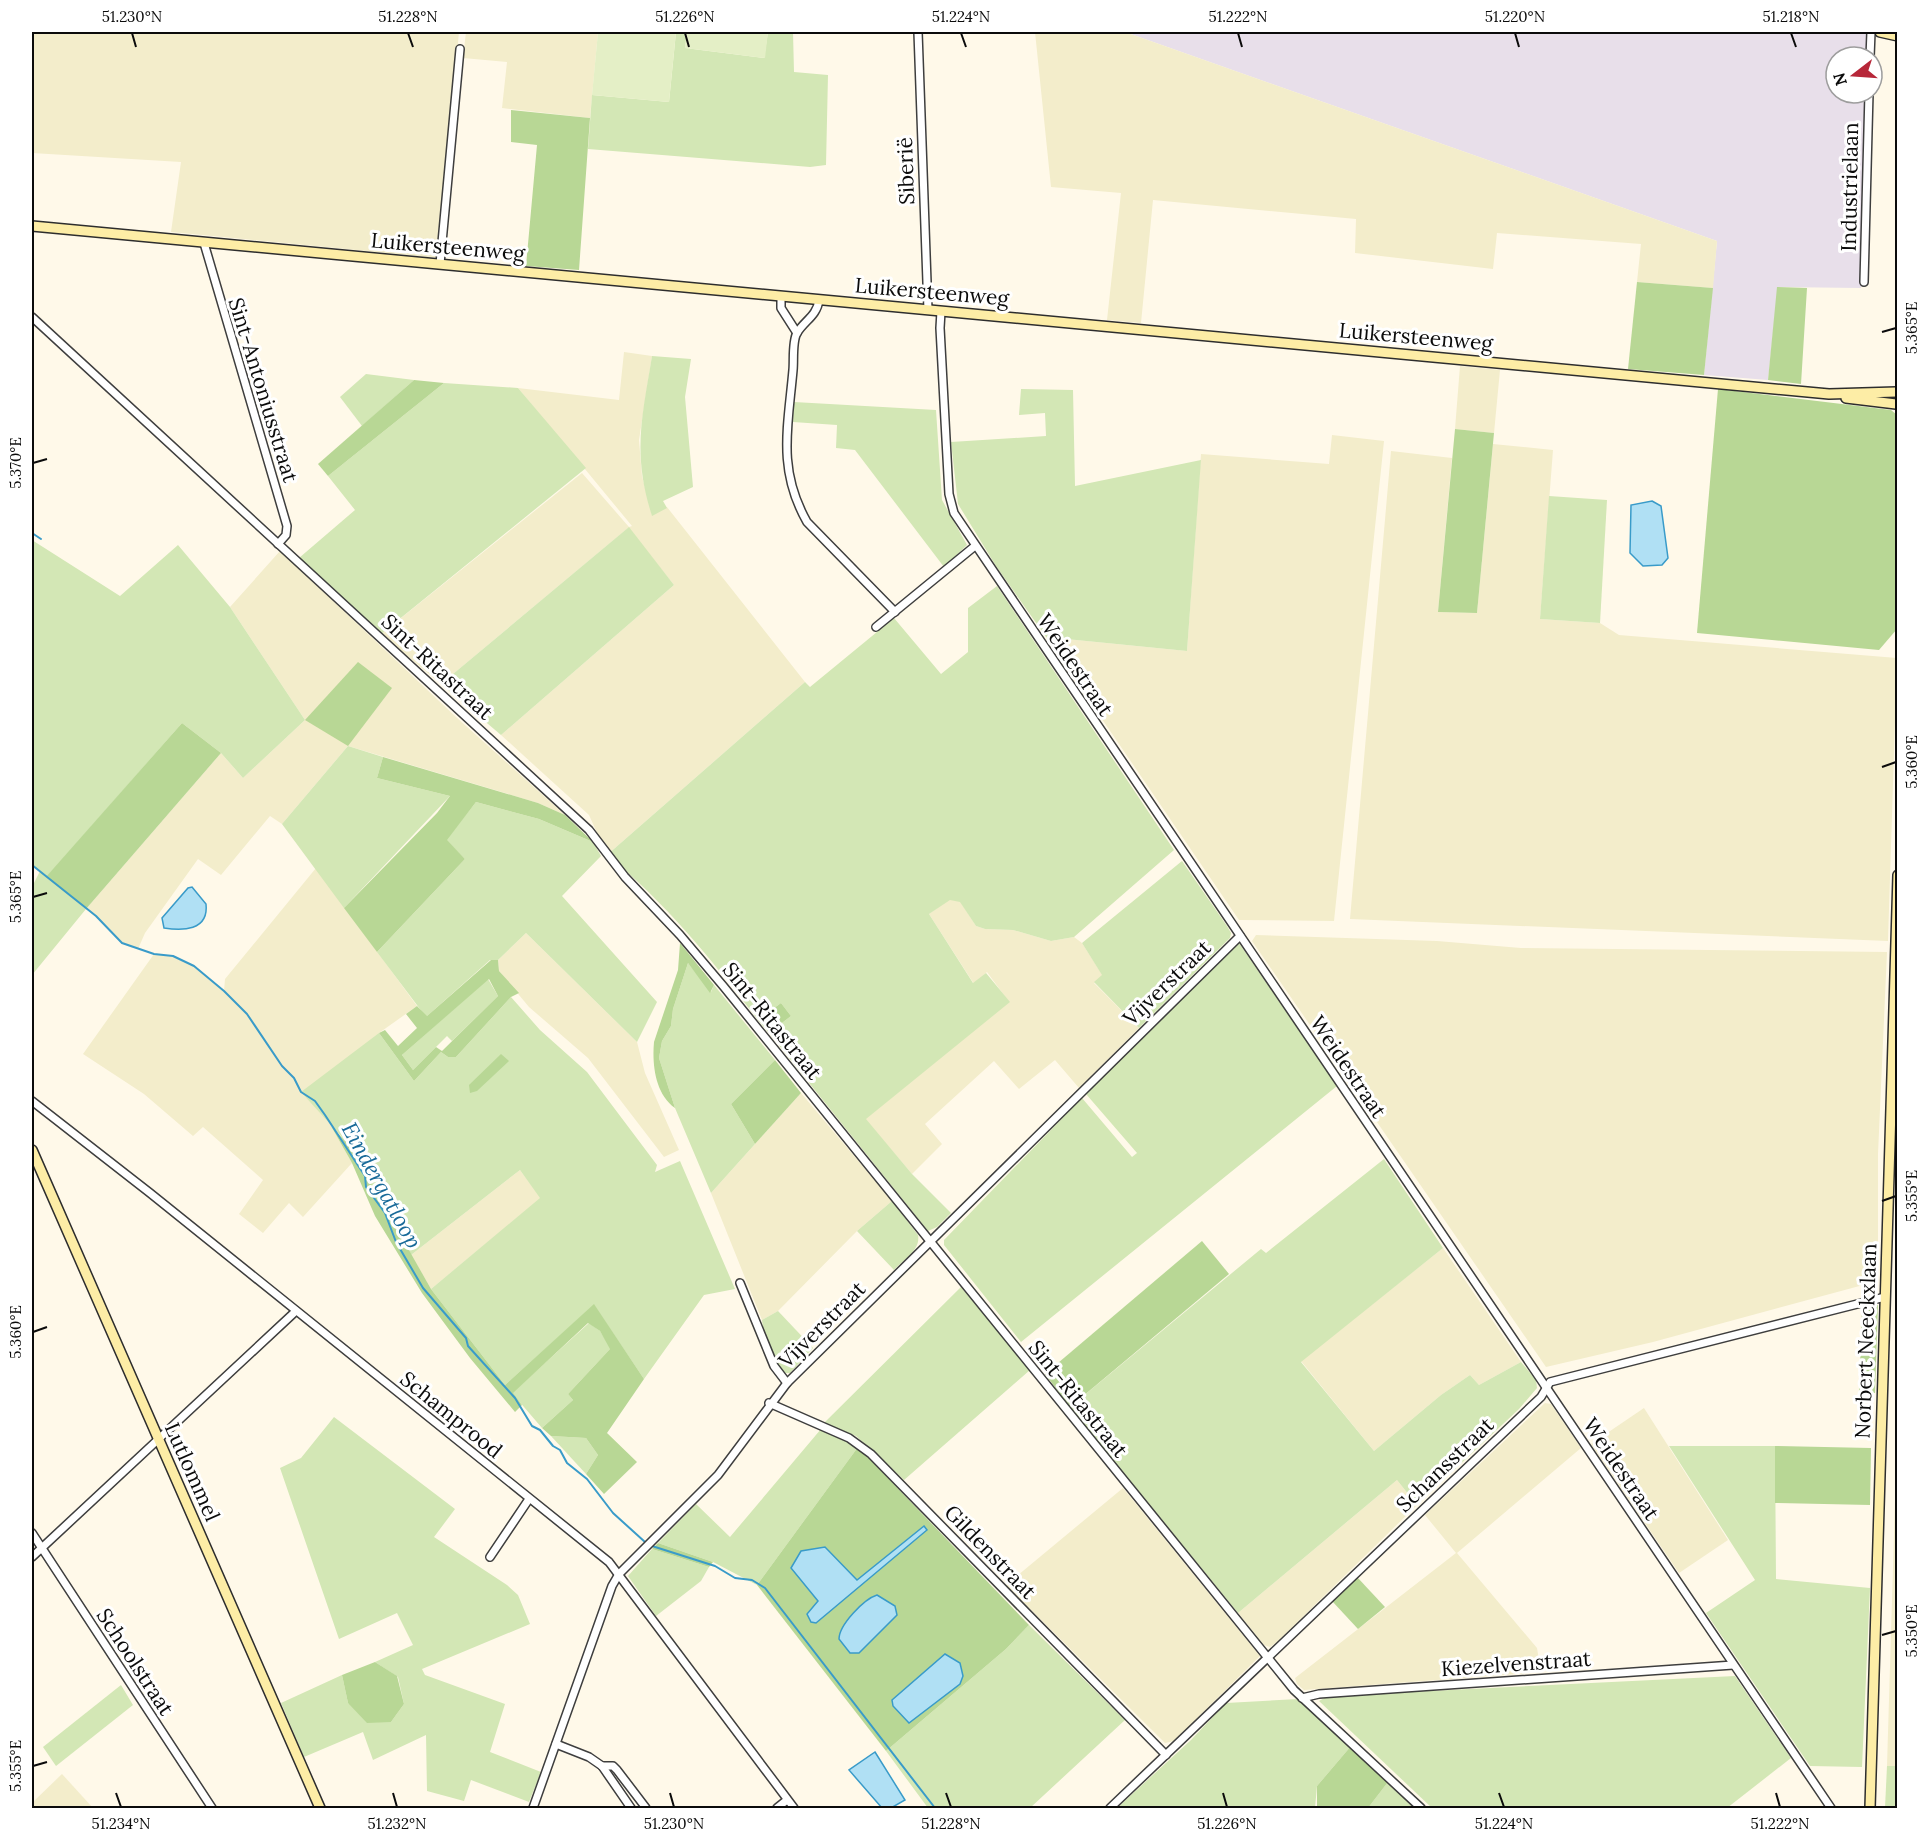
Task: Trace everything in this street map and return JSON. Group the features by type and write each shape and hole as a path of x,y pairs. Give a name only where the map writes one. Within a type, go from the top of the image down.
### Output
{"main road":[{"path":"1880,32 1898,36"},
{"name":"Luikersteenweg","path":"32,226 1829,394 1897,405"},
{"name":"Luikersteenweg","path":"1829,394 1897,391"},
{"path":"1897,391 1897,405"},
{"name":"Norbert Neeckxlaan","path":"1870,1809 1898,875"},
{"name":"Lutlommel","path":"32,1150 320,1809"}],"street":[{"name":"Siberië","path":"918,32 928,310"},
{"path":"440,264 460,50"},
{"name":"Industrielaan","path":"1864,282 1869,105"},
{"name":"Sint-Antoniusstraat","path":"204,243 287,525 286,535 278,544"},
{"path":"781,296 781,308 797,333"},
{"path":"819,300 815,313 797,333 785,456 797,504 823,541 895,612"},
{"name":"Weidestraat","path":"941,311 949,495 954,513 1832,1808"},
{"name":"Sint-Ritastraat","path":"32,317 589,830 625,877 680,935 724,987 928,1241 1302,1698 1421,1809"},
{"path":"876,627 975,546"},
{"name":"Vijverstraat","path":"533,1809 612,1586 619,1574 718,1475 786,1383 1240,936"},
{"name":"Schamprood","path":"32,1101 609,1563 794,1809"},
{"path":"740,1283 774,1366 786,1383"},
{"name":"Schansstraat","path":"1110,1809 1541,1397 1550,1382 1885,1297"},
{"path":"32,1557 296,1311"},
{"name":"Gildenstraat","path":"769,1403 849,1438 871,1455 1166,1755"},
{"path":"490,1557 529,1499"},
{"name":"Schoolstraat","path":"32,1533 212,1809"},
{"name":"Kiezelvenstraat","path":"1302,1698 1319,1694 1733,1665"},
{"path":"556,1744 589,1757 602,1766 631,1809"},
{"path":"602,1766 614,1766 646,1809"},
{"path":"777,1809 787,1800"}],"shaded area":[{"path":"32,32 459,32 437,258 171,232 181,162 32,153"},
{"path":"466,32 598,32 590,118 502,108 507,62 463,58"},
{"path":"1035,32 1125,32 1717,241 1713,288 1637,282 1641,244 1497,233 1493,269 1355,253 1356,219 1153,200 1141,323 1107,320 1121,193 1051,187"},
{"path":"1125,32 1867,32 1866,45 1824,45 1824,105 1865,105 1861,288 1778,287 1768,380 1704,375 1717,241"},
{"path":"624,352 652,356 639,440 642,476 652,515 667,507 805,682 607,855 589,815 501,735 674,585 628,528 441,684 381,634 582,473 629,527 632,526 518,388 619,400"},
{"path":"1460,366 1500,370 1494,433 1455,429"},
{"path":"1332,435 1384,441 1334,921 1239,920 1046,637 1187,651 1201,454 1329,464"},
{"path":"1493,444 1553,450 1540,619 1600,623 1619,635 1897,658 1888,941 1350,919 1391,451 1452,458 1438,612 1477,613"},
{"path":"280,551 456,717 565,815 538,803 348,746 282,824 270,816 221,875 198,859 145,933 138,949 130,947 122,943 107,926 86,909 221,753 243,778 305,720 230,607"},
{"path":"316,868 417,1006 379,1033 331,1126 352,1163 303,1217 289,1203 263,1233 239,1214 263,1180 203,1127 193,1136 144,1094 83,1054 154,954 173,956 194,966 224,991 225,979"},
{"path":"950,899 960,901 976,926 985,929 1013,930 1051,941 1074,937 1082,943 1103,976 1094,983 1139,1028 1079,1088 1055,1060 1019,1089 994,1061 925,1124 942,1144 912,1174 865,1119 1009,1002 987,972 974,984 929,914"},
{"path":"526,933 637,1042 645,1073 679,1150 664,1157 588,1058 529,1007 499,971 498,960"},
{"path":"1256,935 1437,941 1521,948 1887,952 1878,1154 1878,1281 1653,1342 1546,1367 1252,941"},
{"path":"801,1093 892,1201 857,1231 778,1311 762,1320 711,1193"},
{"path":"520,1170 541,1198 431,1289 411,1255"},
{"path":"1443,1248 1521,1362 1479,1385 1470,1375 1441,1395 1374,1451 1301,1361"},
{"path":"1545,1403 1551,1404 1581,1448 1457,1553 1537,1648 1541,1672 1304,1690 1297,1684 1295,1678 1456,1553 1425,1515"},
{"path":"1644,1408 1728,1540 1679,1573 1591,1444"},
{"path":"1897,1434 1898,1766 1887,1766"},
{"path":"1397,1480 1417,1505 1277,1642 1270,1647 1264,1645 1238,1613"},
{"path":"1123,1488 1260,1656 1174,1741 1165,1743 1006,1585"},
{"path":"62,1774 93,1808 32,1808 32,1803"}],"green space":[{"path":"598,32 676,32 669,102 592,95"},
{"path":"676,32 687,32 685,48 764,58 768,32 793,32 794,72 828,75 826,165 810,167 588,149 592,95 669,102"},
{"path":"687,32 768,32 765,58 685,48"},
{"path":"511,110 590,118 579,270 526,266 537,145 511,142"},
{"path":"1637,282 1713,288 1704,375 1628,369"},
{"path":"1777,287 1807,288 1801,384 1768,380"},
{"path":"652,356 691,359 685,397 693,487 663,501 667,508 652,516 642,473 641,436"},
{"path":"366,374 414,380 362,426 340,397"},
{"path":"414,380 444,383 328,476 318,464"},
{"path":"444,383 518,388 586,468 381,634 299,558 355,510 328,476"},
{"path":"1021,389 1073,390 1075,486 1201,460 1187,651 1046,637 996,566 958,504 951,442 1046,436 1045,413 1019,415"},
{"path":"1718,389 1891,410 1897,415 1897,629 1879,650 1697,633"},
{"path":"794,402 936,410 942,500 967,545 944,567 855,450 836,448 837,425 793,422"},
{"path":"1455,429 1494,433 1477,613 1438,612"},
{"path":"1549,496 1607,500 1600,623 1540,619"},
{"path":"629,527 674,585 501,735 441,684"},
{"path":"32,540 120,596 178,545 230,607 305,720 243,778 221,753 182,723 47,877 86,909 32,975 32,887 40,871 32,865"},
{"path":"997,586 1174,850 1074,937 1051,941 1013,930 985,929 976,926 960,902 950,900 929,914 973,983 986,973 1010,1002 866,1119 912,1174 951,1213 937,1227 928,1231 769,1033 791,1016 781,1003 758,1020 724,976 668,912 607,855 805,682 810,687 894,618 941,674 968,652 968,608"},
{"path":"358,662 392,688 348,746 305,720"},
{"path":"182,723 221,753 86,909 46,877"},
{"path":"348,746 383,757 377,778 450,796 344,908 282,824"},
{"path":"383,757 538,803 565,815 593,842 539,819 476,802 447,840 465,859 377,952 344,908 437,813 450,796 377,778"},
{"path":"476,802 539,819 593,842 601,856 562,896 657,1002 637,1042 526,933 498,960 490,960 426,1017 377,952 465,859 446,840"},
{"path":"1182,861 1227,926 1231,933 1230,938 1139,1028 1094,982 1102,975 1082,943"},
{"path":"680,943 714,985 710,993 688,963 673,1009 671,1026 662,1041 659,1058 675,1108 663,1095 656,1078 654,1042 678,970"},
{"path":"1239,943 1337,1086 1021,1342 944,1245 944,1240 1082,1098 1132,1157 1137,1153 1086,1094 1235,944"},
{"path":"491,960 498,960 499,971 519,993 511,997 456,1057 448,1057 441,1052 414,1081 379,1033 385,1030 398,1046 417,1028 406,1014 417,1006 427,1016","holes":["489,979 498,996 442,1051 436,1047 413,1070 402,1055"]},
{"path":"688,963 711,992 714,985 775,1060 731,1104 755,1144 711,1193 675,1108 659,1058 662,1041 671,1026 673,1009"},
{"path":"488,979 498,996 452,1041 447,1036 413,1070 402,1055"},
{"path":"511,997 540,1030 587,1072 657,1165 655,1172 680,1161 735,1289 704,1295 644,1379 594,1305 505,1385 431,1289 540,1198 520,1170 411,1255 350,1146 301,1092 379,1033 414,1081 441,1052 448,1057 456,1057"},
{"path":"781,1003 791,1016 769,1033 758,1020"},
{"path":"501,1054 509,1061 477,1091 470,1093 469,1085"},
{"path":"775,1060 801,1093 755,1144 731,1104"},
{"path":"331,1126 350,1146 431,1289 505,1385 594,1304 644,1379 607,1433 637,1462 604,1494 586,1474 598,1455 586,1438 551,1436 542,1428 573,1400 568,1394 610,1349 600,1331 588,1323 513,1393 522,1405 515,1412 470,1358 422,1293 375,1216 352,1163"},
{"path":"1384,1159 1443,1248 1301,1362 1374,1451 1441,1395 1470,1375 1479,1385 1521,1362 1536,1380 1537,1388 1519,1409 1417,1505 1397,1480 1238,1613 1070,1407 1261,1249 1266,1253"},
{"path":"892,1201 918,1235 914,1250 894,1270 857,1231"},
{"path":"1202,1241 1229,1274 1070,1407 1045,1374"},
{"path":"961,1287 1030,1370 904,1480 856,1436 824,1423"},
{"path":"1878,1305 1875,1393 1859,1393 1862,1307"},
{"path":"778,1311 813,1348 790,1373 782,1373 778,1367 763,1327 762,1320"},
{"path":"589,1323 600,1331 611,1348 568,1394 573,1400 542,1428 512,1393"},
{"path":"334,1417 455,1509 434,1537 507,1585 518,1595 530,1624 422,1669 425,1675 505,1704 490,1752 541,1772 529,1802 471,1780 464,1801 427,1791 426,1735 373,1760 363,1732 304,1757 281,1703 342,1675 348,1703 391,1722 404,1704 398,1677 375,1662 413,1645 397,1613 339,1639 280,1468 301,1458"},
{"path":"821,1429 858,1447 757,1585 713,1562 658,1543 696,1504 730,1537"},
{"path":"551,1436 586,1438 598,1455 586,1474"},
{"path":"1669,1446 1775,1446 1776,1579 1870,1588 1862,1767 1810,1766 1706,1613 1755,1580"},
{"path":"1775,1446 1871,1448 1870,1505 1775,1503"},
{"path":"858,1447 1029,1625 1006,1649 886,1751 757,1585"},
{"path":"658,1543 713,1562 709,1567 652,1549"},
{"path":"652,1549 709,1567 701,1581 656,1616 628,1576"},
{"path":"1357,1577 1385,1607 1358,1629 1332,1601"},
{"path":"1029,1625 1125,1720 1030,1808 928,1808 886,1751 1006,1649"},
{"path":"375,1662 397,1676 404,1704 391,1722 367,1723 348,1703 342,1675"},
{"path":"1735,1676 1791,1758 1727,1808 1432,1808 1319,1701 1328,1696"},
{"path":"121,1685 133,1705 56,1766 43,1747"},
{"path":"1298,1699 1351,1746 1317,1786 1315,1808 1117,1808 1191,1740 1226,1703"},
{"path":"1351,1746 1388,1782 1368,1808 1320,1808 1317,1806 1317,1786"},
{"path":"1887,1766 1897,1766 1897,1808 1885,1808"},
{"path":"1388,1782 1414,1808 1368,1808"}],"water":[{"path":"1652,501 1661,506 1668,558 1662,565 1643,566 1630,553 1631,505"},
{"path":"192,887 206,904 203,920 186,929 164,928 162,918 188,888"},
{"path":"924,1526 927,1530 816,1623 811,1622 807,1614 818,1601 791,1568 801,1551 825,1547 857,1580"},
{"path":"877,1595 895,1606 897,1615 859,1653 850,1653 839,1639 840,1633 859,1607"},
{"path":"945,1654 960,1663 963,1676 960,1684 909,1723 893,1706 892,1700"},
{"path":"875,1752 905,1800 891,1808 882,1808 849,1770"}],"waterway":[{"path":"32,533 41,539"},
{"name":"Eindergatloop","path":"32,865 96,916 122,943 154,954 173,956 194,966 247,1014 282,1066 294,1078 301,1092 315,1101 365,1176 366,1187 385,1213 396,1242 423,1288 466,1338 468,1346 515,1398 532,1426 540,1430 553,1446 560,1450 567,1463 587,1479 613,1513 645,1542"},
{"path":"652,1546 715,1566 735,1578 752,1580 765,1588 935,1808"}]}
